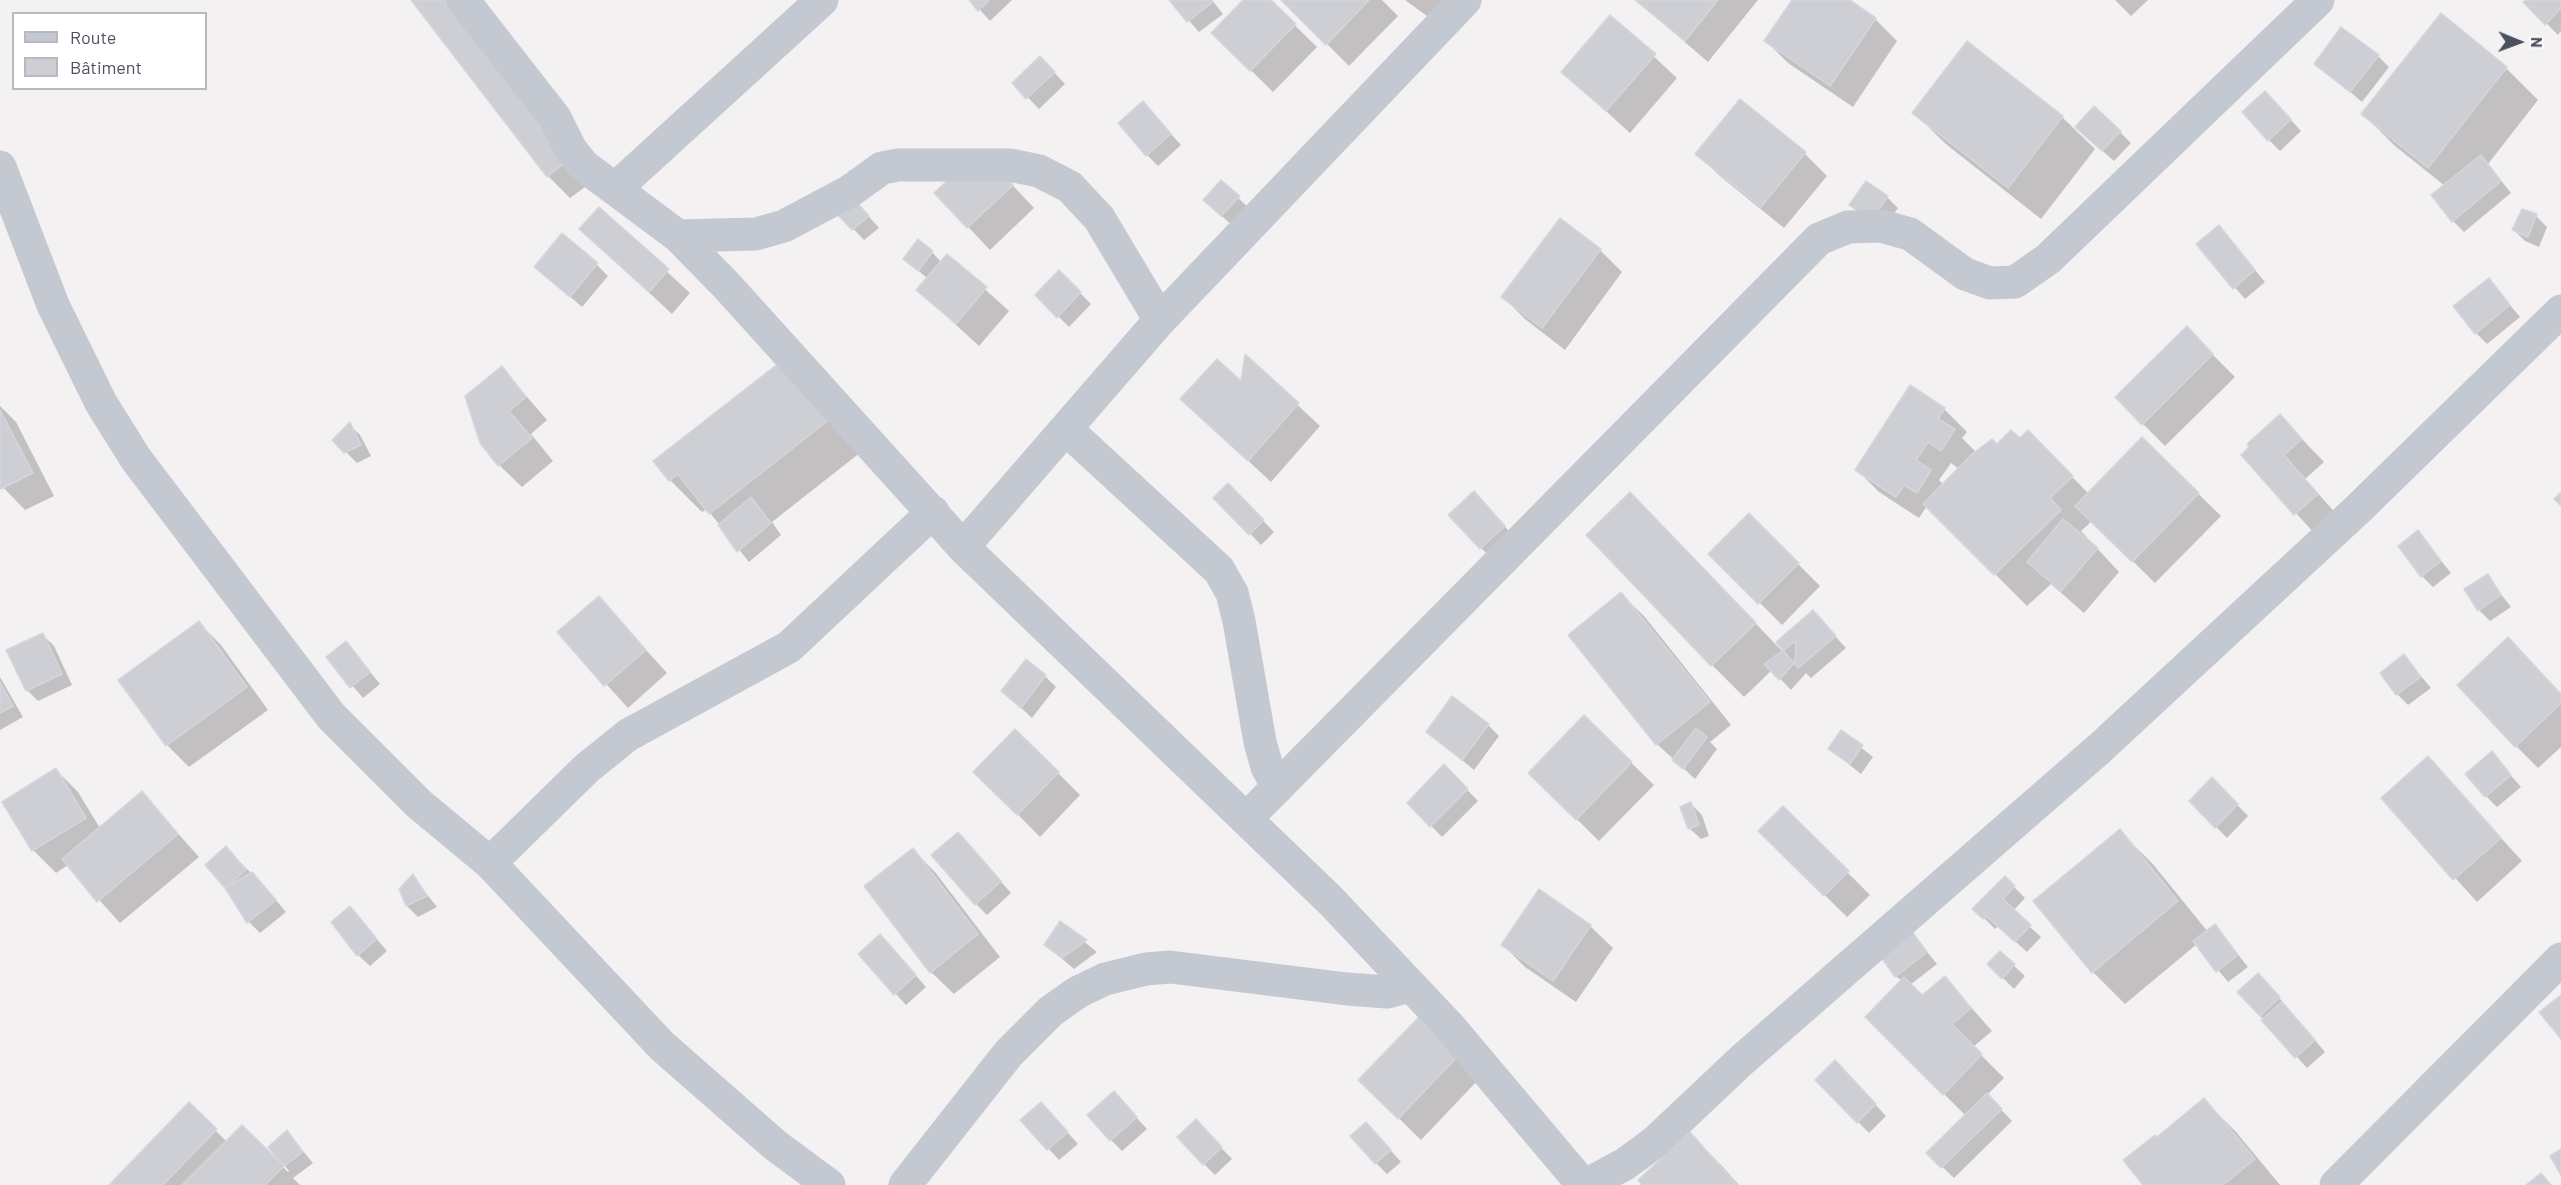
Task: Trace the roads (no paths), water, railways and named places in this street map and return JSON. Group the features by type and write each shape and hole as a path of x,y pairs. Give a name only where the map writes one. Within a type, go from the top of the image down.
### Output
{"street":[{"path":"463,0 555,118 577,158 595,176 616,188 678,236 727,286 963,547 1331,902 1448,1025 1584,1185 1625,1164 1655,1142 1742,1060 2099,749 2356,511 2561,311"},
{"path":"616,188 822,0"},
{"path":"963,547 1160,320 1465,0"},
{"path":"1246,819 1819,239 1848,227 1881,226 1910,234 1965,274 1990,283 2015,282 2048,259 2318,0"},
{"path":"678,236 756,234 784,226 850,191 882,168 898,165 1010,165 1039,171 1070,187 1099,218 1160,320"},
{"path":"0,167 53,306 102,403 136,459 331,716 419,804 490,862 662,1046 775,1145 829,1185"},
{"path":"1066,429 1219,570 1232,593 1260,742 1267,767 1278,787"},
{"path":"490,862 587,768 628,735 789,646 933,512"},
{"path":"2336,1185 2561,959"},
{"path":"905,1185 1008,1054 1051,1011 1078,992 1105,979 1146,969 1170,967 1347,989 1387,992 1410,986"}]}
